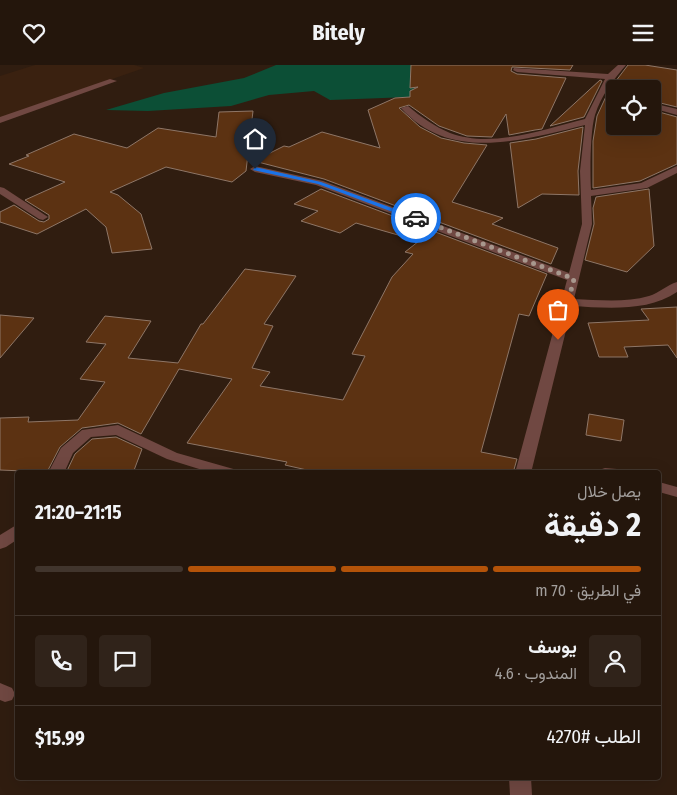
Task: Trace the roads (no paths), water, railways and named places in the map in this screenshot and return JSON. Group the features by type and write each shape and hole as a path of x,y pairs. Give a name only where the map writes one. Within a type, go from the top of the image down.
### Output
{"street":[{"path":"524,470 587,224 585,171 589,121 604,96 610,77 622,65"},
{"path":"517,70 610,77"},
{"path":"0,120 112,81"},
{"path":"661,105 677,100"},
{"path":"661,107 677,112"},
{"path":"405,108 420,123 454,138 474,142 510,139 589,121"},
{"path":"255,169 319,183 574,279"},
{"path":"586,194 643,186 677,169"},
{"path":"0,190 43,217"},
{"path":"568,302 610,305 650,299 671,291 677,286"},
{"path":"57,470 66,451 87,433 118,430 172,456 221,470"},
{"path":"661,488 677,492"},
{"path":"0,543 15,532"},
{"path":"520,780 521,795"}]}
